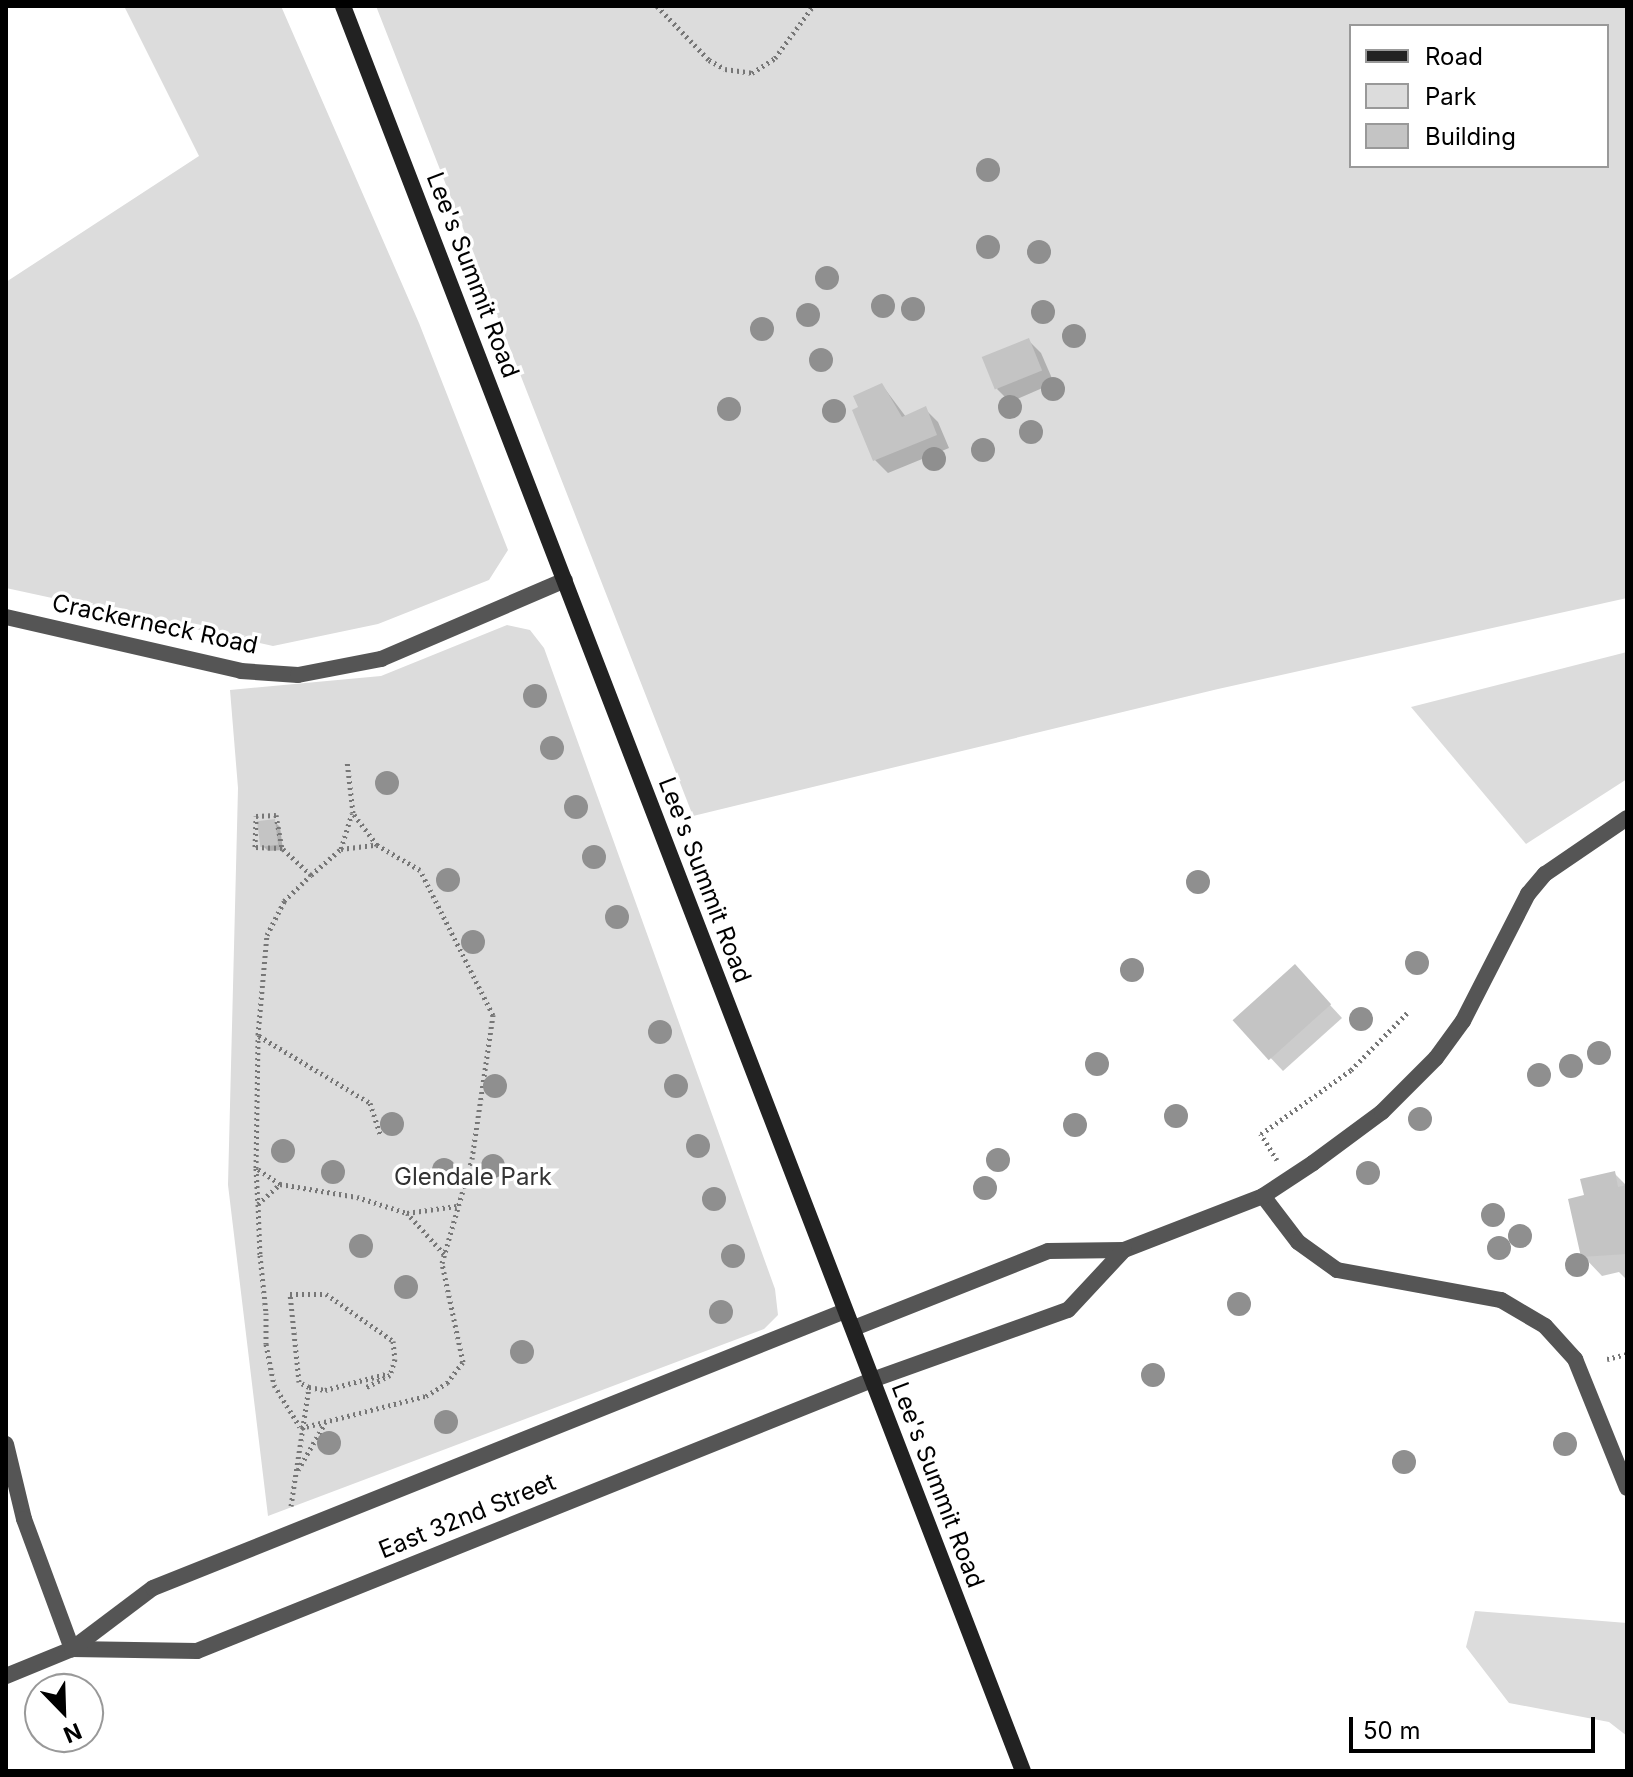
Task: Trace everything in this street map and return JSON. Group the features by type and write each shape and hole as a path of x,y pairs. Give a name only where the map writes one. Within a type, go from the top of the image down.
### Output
{"main road":[{"name":"Lee's Summit Road","path":"343,6 1023,1771"}],"street":[{"name":"Crackerneck Road","path":"6,617 241,671 298,675 381,659 565,580"},
{"path":"854,1328 1048,1251 1124,1250 1263,1196 1289,1179 1382,1112 1426,1069 1463,1021 1528,894 1574,850 1627,818"},
{"path":"1263,1196 1298,1242 1337,1270 1476,1294 1526,1311 1575,1359 1627,1488"},
{"name":"East 32nd Street","path":"72,1649 197,1651 872,1380 1068,1310 1124,1250"},
{"name":"East 32nd Street","path":"6,1676 72,1649 153,1588 845,1311"},
{"path":"6,1444 24,1519 72,1649"}],"path":[{"path":"657,6 709,60 740,73 765,67 813,6"},
{"path":"301,1428 274,1385 266,1344 256,1168 258,1035 267,935 284,901 341,849 353,813 347,760"},
{"path":"301,1428 426,1396 447,1383 463,1362 442,1263 481,1110 493,1015 420,870 377,845 353,813"},
{"path":"282,848 279,819 256,816 255,847 282,848 311,875"},
{"path":"341,849 377,845"},
{"path":"1289,1179 1261,1134 1351,1070 1409,1011"},
{"path":"258,1035 370,1103 381,1136"},
{"path":"256,1168 280,1184 357,1197 407,1213 457,1206"},
{"path":"258,1204 280,1184"},
{"path":"407,1213 444,1255"},
{"path":"290,1294 326,1294 393,1341 391,1372 325,1390 299,1382 290,1294"},
{"path":"1607,1359 1627,1354"},
{"path":"364,1388 391,1372"},
{"path":"295,1531 291,1507 309,1387"},
{"path":"295,1475 325,1422"}],"green space":[{"path":"124,6 281,6 419,323 508,550 489,580 378,624 273,646 6,588 6,282 199,156"},
{"path":"376,6 1627,6 1627,598 1218,689 693,816"},
{"name":"Glendale Park","path":"507,625 530,630 544,648 775,1289 778,1315 764,1329 268,1516 228,1185 238,788 230,690 381,676"},
{"path":"1627,652 1627,779 1526,844 1411,707"},
{"path":"1475,1611 1627,1623 1627,1736 1609,1722 1509,1703 1466,1647"}],"building":[{"path":"1029,338 1042,370 995,390 982,357"},
{"path":"882,383 902,417 926,406 937,435 873,461 852,410 858,407 853,396"},
{"path":"275,819 278,845 260,847 257,821"},
{"path":"1295,964 1331,1004 1269,1060 1233,1020"},
{"path":"1615,1171 1618,1187 1627,1185 1627,1254 1581,1257 1568,1199 1584,1195 1580,1179"}]}
